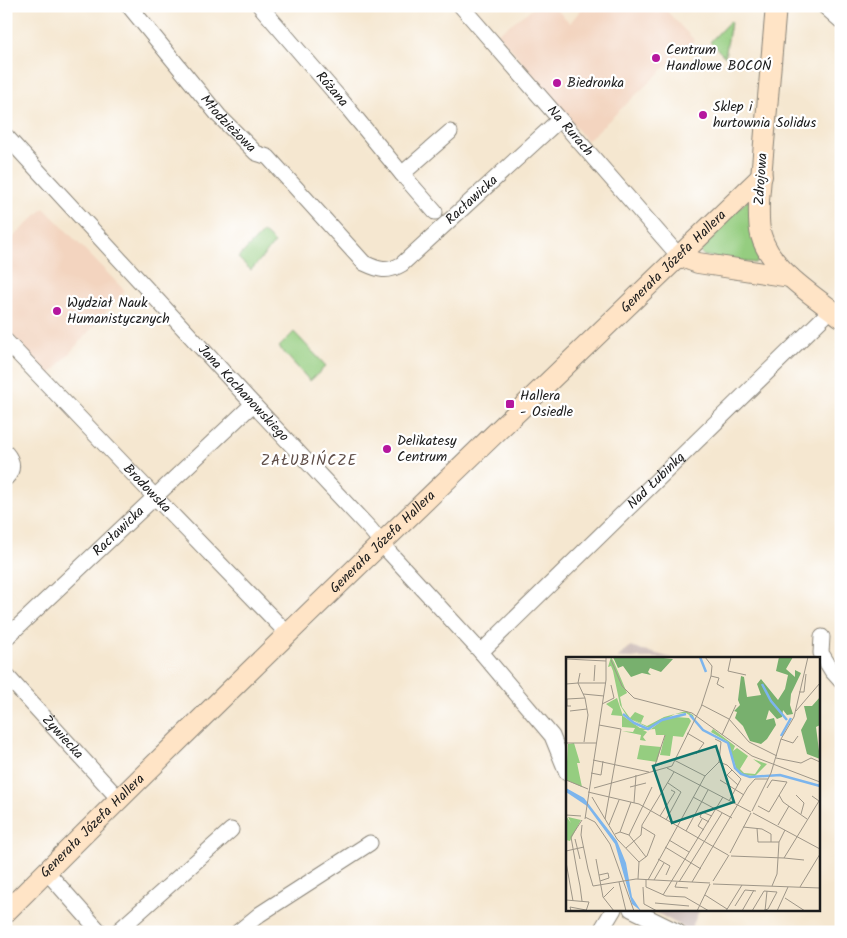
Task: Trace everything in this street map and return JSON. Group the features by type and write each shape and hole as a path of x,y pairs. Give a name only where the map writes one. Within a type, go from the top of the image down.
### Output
{"street":[{"name":"Młodzieżowa","path":"129,6 219,116 256,153 268,157 364,263 379,269"},
{"name":"Różana","path":"260,6 435,212"},
{"name":"Na Rurach","path":"460,6 679,256"},
{"name":"Zdrojowa","path":"776,6 759,200 761,235 765,246 780,268 836,313"},
{"path":"824,6 841,22"},
{"name":"Racławicka","path":"379,269 387,270 402,264 559,120"},
{"path":"402,174 450,132"},
{"name":"Jana Kochanowskiego","path":"6,136 372,530 481,652 552,736 566,771"},
{"name":"Generała Józefa Hallera","path":"6,912 382,542 762,176"},
{"path":"679,256 698,264 790,277"},
{"name":"Nad Łubinką","path":"481,652 836,313"},
{"name":"Brodowska","path":"6,341 288,634"},
{"name":"Racławicka","path":"6,638 253,404"},
{"path":"6,453 12,460 12,469 6,478"},
{"path":"822,637 821,653 832,671 841,681"},
{"name":"Żywiecka","path":"6,675 119,799"},
{"path":"117,932 231,830"},
{"path":"238,932 260,914 370,844"},
{"path":"46,872 100,932"},
{"path":"600,932 613,910"},
{"path":"633,910 678,932"}],"shaded area":[{"path":"536,6 553,6 570,23 584,6 662,6 694,40 587,141 498,33"},
{"name":"Wydział Nauk Humanistycznych","path":"44,208 125,291 50,375 6,331 6,244"},
{"path":"630,647 668,657 618,657"},
{"path":"652,910 700,910 690,931"}],"green space":[{"path":"731,22 725,57 710,42"},
{"path":"748,200 752,203 760,256 759,261 755,263 704,256 699,251 699,245"},
{"path":"263,232 275,243 251,270 238,258"},
{"path":"294,332 326,366 310,381 279,347"}],"place":[{"name":"Centrum Handlowe BOCOŃ","path":"656,58"},
{"name":"Biedronka","path":"557,83"},
{"name":"Sklep i hurtownia Solidus","path":"703,115"},
{"name":"Wydział Nauk Humanistycznych","path":"57,311"},
{"name":"Hallera - Osiedle","path":"510,404"},
{"name":"Delikatesy Centrum","path":"387,449"}],"district":[{"name":"ZAŁUBIŃCZE","path":"309,461"}]}
